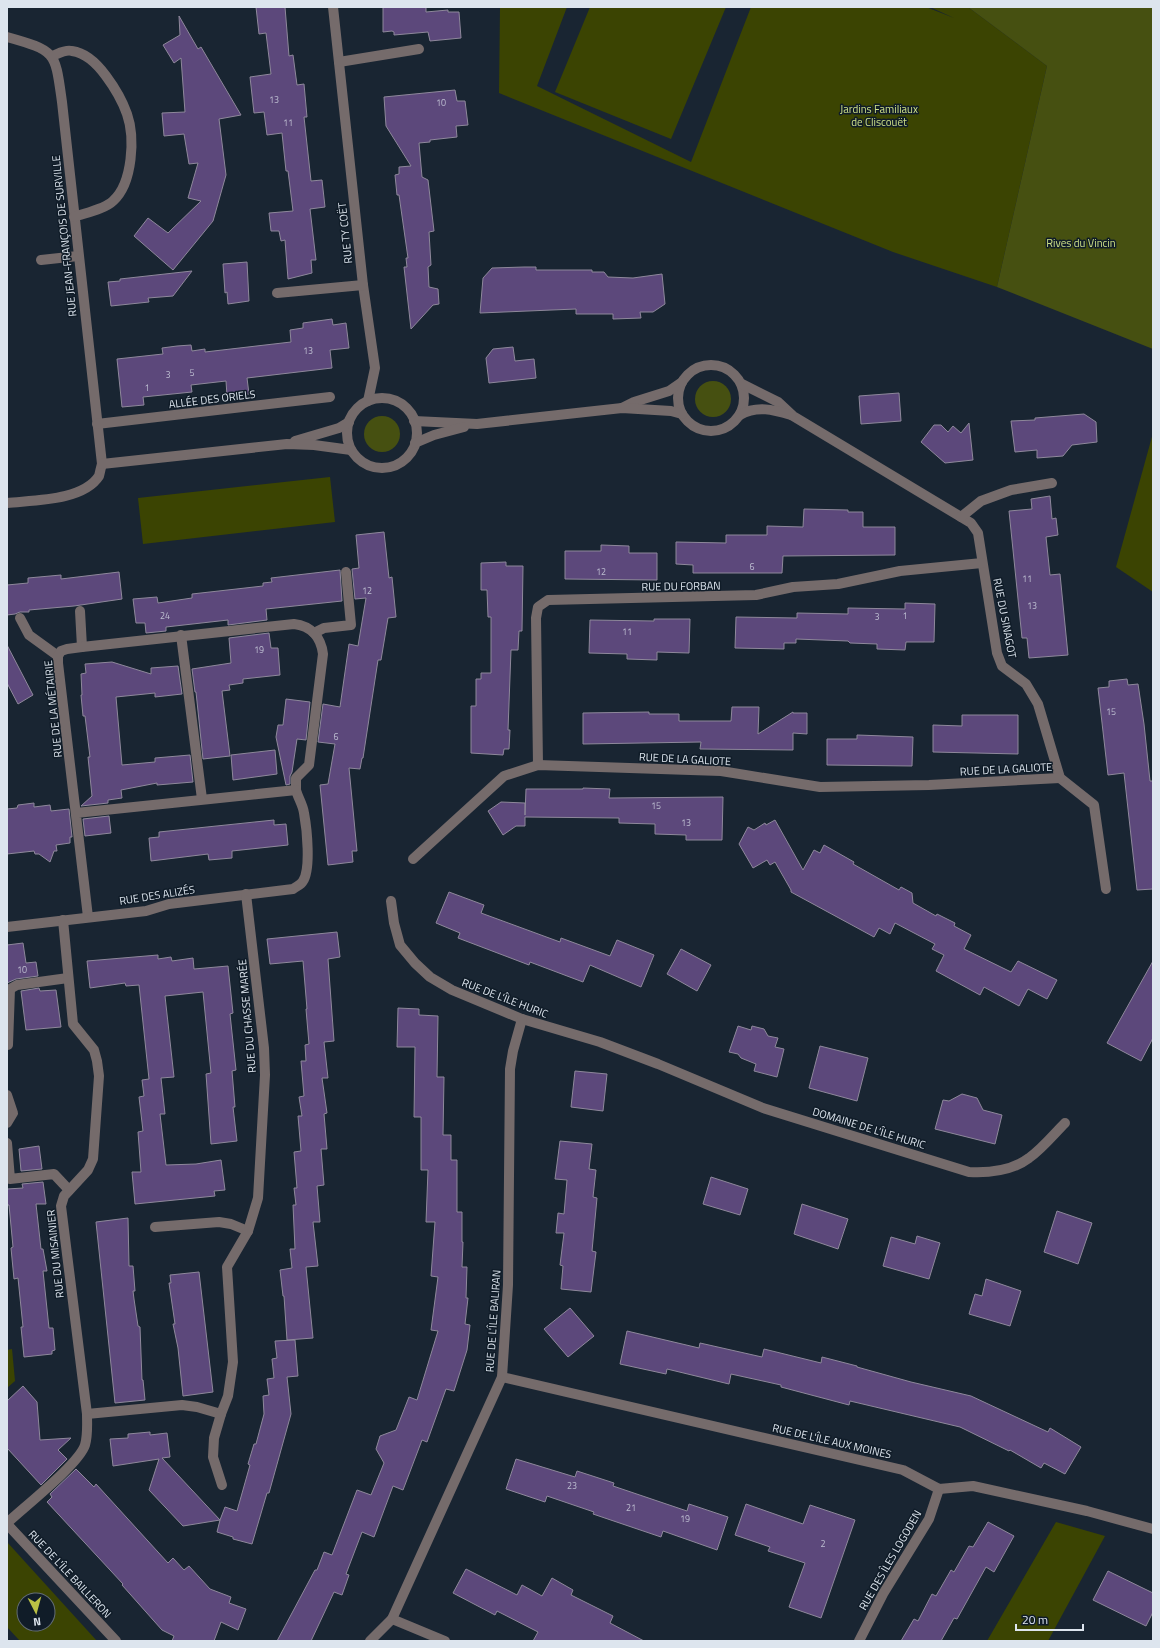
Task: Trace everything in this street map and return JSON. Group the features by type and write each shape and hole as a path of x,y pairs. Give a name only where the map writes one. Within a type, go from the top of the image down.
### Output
{"street":[{"name":"RUE TY COËT","path":"333,7 363,285 375,368 368,401"},
{"path":"7,37 34,44 44,49 52,56 64,51 73,51 88,58 97,65 115,88 128,116 131,163 128,176 122,189 113,201 95,211 74,217"},
{"path":"339,62 419,49"},
{"name":"RUE JEAN-FRANÇOIS DE SURVILLE","path":"52,56 56,65 62,102 102,464"},
{"path":"41,260 78,256"},
{"path":"277,293 363,285"},
{"path":"707,365 718,365 728,369 736,375 742,384 745,399 740,415 734,423 725,428 715,431 695,427 687,421 682,414 678,403 678,392 682,382 688,374 697,368 707,365"},
{"path":"622,408 634,402 669,391 682,382"},
{"name":"RUE DU SINAGOT","path":"742,384 775,400 793,416 971,523 978,533 997,653 1002,666 1026,684 1038,704 1060,778"},
{"name":"ALLÉE DES ORIELS","path":"97,424 330,397"},
{"path":"379,398 390,399 409,411 414,421 417,432 415,443 411,452 404,460 386,468 366,464 358,458 348,441 347,431 349,422 360,406 368,401 379,398"},
{"path":"415,443 434,435 477,424 622,408 671,411 682,414"},
{"name":"RUE DU SINAGOT","path":"740,415 748,411 758,409 772,410 793,416"},
{"path":"414,421 477,424"},
{"path":"287,444 339,428 349,422"},
{"path":"7,503 66,496 80,492 91,484 99,475 102,464 287,444 314,445 352,450"},
{"path":"961,517 981,501 999,494 1011,490 1052,483"},
{"name":"RUE DU FORBAN","path":"538,765 536,618 538,606 548,600 756,595 793,587 838,584 900,571 982,563"},
{"path":"76,813 296,790 296,778 309,765 320,687 322,646 314,633 324,628 351,625 346,572"},
{"path":"80,611 82,647"},
{"path":"20,618 29,635 58,656"},
{"name":"RUE DE LA MÉTAIRIE","path":"88,917 58,656 61,651 82,647 294,624 303,625 314,633"},
{"path":"181,636 202,799"},
{"name":"RUE DE LA GALIOTE","path":"413,859 504,776 538,765 721,771 820,787 929,785 1060,778"},
{"path":"1060,778 1094,806 1106,889"},
{"name":"RUE DES ALIZÉS","path":"7,926 146,911 169,904 293,889 302,884 306,877 308,865 304,812 296,790"},
{"name":"RUE DU CHASSE MARÉE","path":"222,1485 214,1457 214,1438 228,1396 233,1362 227,1267 248,1230 258,1198 265,1075 264,1048 246,894"},
{"name":"RUE DE L'ÎLE HURIC","path":"391,901 394,923 400,945 415,963 430,977 452,990 522,1019 600,1042 658,1064"},
{"name":"RUE DU MISAINIER","path":"7,1523 77,1459 85,1445 87,1414 61,1206 64,1196 88,1170 93,1159 99,1076 94,1050 73,1024 63,920"},
{"path":"7,1045 10,989 17,985 68,978"},
{"name":"RUE DE L'ÎLE BALIRAN","path":"370,1641 392,1619 502,1377 508,1285 510,1069 513,1051 522,1019"},
{"name":"DOMAINE DE L'ÎLE HURIC","path":"658,1064 763,1108 968,1172 984,1173 1000,1170 1029,1158 1065,1123"},
{"path":"7,1095 13,1113 7,1123"},
{"path":"7,1143 10,1179 54,1174 69,1190"},
{"path":"155,1227 218,1222 231,1224 248,1230"},
{"name":"RUE DE L'ÎLE AUX MOINES","path":"502,1377 903,1470 939,1490"},
{"path":"87,1414 182,1405 197,1407 221,1414"},
{"path":"939,1490 972,1486 1087,1511 1153,1529"},
{"name":"RUE DES ÎLES LOGODEN","path":"859,1641 883,1594 929,1519 939,1490"},
{"name":"RUE DE L'ÎLE BAILLERON","path":"7,1523 116,1641"},
{"path":"392,1619 445,1641"}],"green space":[{"name":"Jardins Familiaux de Cliscouët","path":"500,7 567,7 537,86 691,162 751,7 926,7 954,18 930,7 968,7 1047,66 997,287 893,252 499,93"},
{"path":"590,7 726,7 671,139 555,92"},
{"name":"Rives du Vincin","path":"968,7 1153,7 1153,349 997,287 1047,66"},
{"path":"717,381 726,386 730,392 730,406 726,412 717,417 709,417 700,412 696,406 695,395 700,386 706,382"},
{"path":"386,416 395,421 399,427 399,441 395,447 386,452 378,452 369,447 365,441 364,430 369,421 375,417"},
{"path":"1153,433 1153,592 1116,567"},
{"path":"330,477 335,522 143,544 138,498"},
{"path":"12,1349 15,1381 7,1388 7,1350"},
{"path":"1056,1522 1105,1536 1048,1641 987,1641"},
{"path":"7,1542 52,1592 16,1592 16,1632 56,1632 56,1596 97,1641 20,1641 7,1627"}],"building":[{"path":"256,7 285,7 289,56 293,55 297,85 304,84 307,117 304,117 311,181 322,180 325,207 310,209 316,260 311,260 312,273 288,279 285,240 281,241 279,231 271,231 269,213 293,211 288,171 286,171 282,133 267,135 264,112 254,113 250,77 271,74 266,33 259,34"},
{"path":"383,7 426,7 426,12 448,10 448,12 459,12 461,38 430,41 428,32 394,35 394,32 392,31 383,32"},
{"path":"179,16 198,49 201,47 241,115 219,119 226,175 213,221 173,270 134,236 148,218 168,233 201,201 188,198 198,163 189,164 184,134 164,136 162,113 185,112 181,58 174,63 163,45 180,35"},
{"path":"455,90 457,101 465,101 468,125 456,126 457,137 430,140 430,142 419,143 422,177 428,180 434,231 429,232 431,265 428,267 429,287 438,289 439,304 433,305 411,329 404,267 407,267 406,258 408,258 395,175 399,174 399,167 411,166 386,126 384,97"},
{"path":"247,262 249,301 228,304 227,292 225,293 223,264"},
{"path":"536,267 536,270 592,270 592,272 604,272 608,277 633,278 662,274 665,304 653,312 640,312 641,318 613,319 613,314 576,314 576,309 480,313 483,278 492,268"},
{"path":"192,271 173,296 148,298 149,302 111,306 108,282 120,281 120,279"},
{"path":"332,319 333,325 346,323 349,348 330,350 332,368 247,378 249,394 227,396 226,381 191,385 192,392 143,397 144,405 122,407 117,359 163,354 162,348 177,346 191,345 192,351 205,349 205,352 291,342 290,330 303,328 303,323"},
{"path":"513,347 515,361 534,359 536,378 489,383 486,358 493,349"},
{"path":"899,393 901,421 861,424 859,396"},
{"path":"1084,414 1096,422 1097,442 1072,445 1063,456 1037,458 1037,450 1015,452 1011,421 1035,420 1035,418"},
{"path":"969,423 973,460 945,463 921,442 934,425 941,425 948,432 953,426 961,433"},
{"path":"1050,496 1052,519 1056,518 1058,535 1046,537 1050,575 1060,574 1068,655 1029,658 1027,638 1022,638 1009,511 1032,509 1031,499"},
{"path":"804,509 848,510 848,512 863,512 863,527 895,527 895,555 783,556 782,573 693,573 693,565 676,564 676,542 726,543 726,535 767,535 767,526 803,527"},
{"path":"384,532 389,578 392,577 396,617 388,618 381,660 378,660 360,769 349,768 357,851 352,851 353,862 328,865 320,785 328,784 335,744 318,742 323,704 340,707 349,644 358,646 366,598 355,599 352,569 359,568 356,535"},
{"path":"601,545 629,546 629,553 657,553 657,580 565,579 565,551 601,551"},
{"path":"506,562 506,566 523,566 522,631 519,631 518,650 511,650 508,730 510,730 509,749 504,749 503,755 471,753 471,706 476,706 476,679 481,679 481,673 491,673 491,617 488,617 487,590 481,590 481,563"},
{"path":"340,570 342,601 266,609 267,620 228,625 228,620 166,627 166,631 146,633 145,623 136,623 133,599 157,597 158,603 192,598 192,594 263,586 263,583 272,582 271,578"},
{"path":"119,572 122,599 74,606 29,610 29,612 20,612 7,615 7,585 28,583 28,578 61,575 61,579"},
{"path":"905,603 935,604 934,642 906,642 905,650 877,649 877,644 850,643 848,641 796,639 796,643 784,643 784,649 735,648 736,617 797,618 797,613 848,614 848,608 905,609"},
{"path":"654,619 690,619 689,653 657,652 657,660 627,659 627,654 589,653 590,620 654,621"},
{"path":"269,633 271,648 278,648 280,675 243,679 243,683 229,685 230,690 222,691 230,756 203,759 192,669 231,663 229,638"},
{"path":"7,645 33,695 18,704 7,683"},
{"path":"112,662 151,674 151,668 178,666 182,694 155,697 155,693 116,697 122,765 155,762 155,758 190,755 193,782 157,785 157,783 121,790 122,798 108,800 108,803 81,806 92,796 88,757 90,757 81,695 81,674 86,673 85,664"},
{"path":"1127,679 1128,685 1138,684 1150,781 1153,781 1153,889 1137,890 1124,773 1108,775 1098,688 1109,687 1109,681"},
{"path":"286,699 310,702 306,740 297,739 292,772 290,776 290,784 286,785 276,737 278,725 283,725"},
{"path":"732,707 759,707 758,734 793,712 807,713 807,734 793,733 793,750 700,749 701,742 583,744 583,713 649,712 649,714 679,714 679,721 731,721"},
{"path":"962,715 1018,715 1018,754 933,752 933,725 962,726"},
{"path":"857,735 913,737 912,766 827,765 827,739 857,739"},
{"path":"275,750 277,774 233,780 231,755"},
{"path":"526,789 610,789 609,798 723,797 722,840 686,840 686,835 655,834 655,824 619,823 619,818 525,817 525,826 516,826 503,835 488,811 501,802 525,803 525,815"},
{"path":"34,803 34,807 50,805 51,811 69,809 72,837 70,837 70,843 56,845 57,851 54,851 50,862 39,854 35,854 34,851 7,854 7,809 17,808 18,805"},
{"path":"109,816 111,833 85,836 83,819"},
{"path":"274,820 274,825 286,824 288,845 232,851 232,858 209,860 208,854 151,861 149,838 159,837 159,832"},
{"path":"775,820 803,870 814,850 820,853 824,845 854,862 853,864 899,890 901,887 912,893 913,903 936,916 937,914 955,923 954,926 971,935 964,949 1011,972 1018,961 1057,980 1047,999 1028,989 1019,1006 984,987 980,995 936,971 944,955 932,949 935,944 895,923 890,934 879,928 874,937 791,892 775,862 770,865 767,860 753,868 739,844 748,827 754,830 765,823 766,825"},
{"path":"449,892 484,905 481,913 560,942 561,938 610,956 617,940 654,955 641,987 590,965 583,982 530,962 529,965 458,938 460,933 436,923"},
{"path":"337,932 340,957 328,959 334,1041 324,1042 328,1078 322,1078 327,1113 324,1114 327,1149 321,1149 324,1185 317,1186 320,1222 313,1222 318,1266 306,1267 313,1338 287,1340 284,1296 280,1270 292,1268 290,1249 295,1249 293,1205 296,1205 294,1188 297,1188 294,1152 301,1151 298,1116 302,1116 299,1097 304,1096 301,1061 306,1061 305,1045 309,1044 303,961 270,964 267,939"},
{"path":"23,943 26,963 36,962 38,976 16,979 7,983 7,945"},
{"path":"681,949 711,965 697,991 667,974"},
{"path":"158,955 158,959 171,957 172,961 193,958 194,969 228,966 233,1013 230,1014 236,1070 232,1071 235,1107 233,1107 237,1141 211,1144 206,1074 211,1073 203,992 165,996 174,1077 161,1078 165,1114 160,1114 166,1165 196,1164 221,1160 225,1190 214,1191 215,1196 135,1204 132,1172 141,1172 138,1132 143,1131 139,1097 144,1096 142,1080 149,1079 139,985 126,986 125,983 90,988 87,961"},
{"path":"1153,961 1153,1038 1141,1061 1107,1043"},
{"path":"39,988 40,991 56,990 61,1027 26,1030 21,991"},
{"path":"398,1008 419,1009 419,1015 438,1016 437,1077 444,1077 443,1135 451,1135 451,1160 457,1160 457,1212 462,1212 462,1267 467,1267 466,1298 468,1298 465,1324 470,1325 467,1350 454,1391 446,1389 427,1442 422,1440 403,1490 393,1486 374,1537 362,1532 346,1574 349,1575 342,1595 334,1592 311,1641 277,1641 315,1570 317,1570 324,1552 332,1555 357,1490 371,1495 384,1463 376,1449 380,1436 396,1430 409,1397 417,1400 438,1331 431,1330 438,1277 431,1276 435,1222 426,1222 428,1170 421,1170 421,1117 414,1117 415,1047 397,1047"},
{"path":"738,1026 751,1030 752,1026 764,1029 768,1036 778,1038 775,1047 784,1049 777,1077 754,1071 756,1064 741,1058 738,1054 729,1052"},
{"path":"820,1046 868,1058 857,1101 809,1088"},
{"path":"575,1071 607,1074 603,1111 571,1107"},
{"path":"962,1094 977,1098 983,1110 1002,1115 995,1144 935,1129 943,1100 949,1101"},
{"path":"560,1141 592,1144 589,1169 596,1170 593,1197 597,1198 592,1251 596,1252 591,1292 561,1289 563,1266 560,1265 564,1233 556,1233 558,1213 564,1214 567,1180 555,1179"},
{"path":"39,1146 42,1169 21,1171 19,1149"},
{"path":"711,1177 748,1189 740,1215 703,1204"},
{"path":"43,1182 46,1204 36,1204 41,1249 43,1249 47,1271 43,1271 49,1328 53,1328 55,1350 52,1351 52,1354 24,1357 21,1327 23,1327 18,1278 14,1279 11,1248 13,1247 9,1205 7,1205 7,1189 23,1188 22,1184"},
{"path":"802,1204 848,1219 838,1249 794,1234"},
{"path":"1057,1211 1092,1223 1078,1264 1044,1252"},
{"path":"128,1218 129,1266 133,1266 135,1291 133,1291 138,1326 140,1327 142,1380 145,1400 115,1403 96,1222"},
{"path":"917,1236 940,1243 929,1279 883,1266 891,1237 915,1244"},
{"path":"199,1272 213,1392 183,1396 178,1348 173,1324 175,1324 169,1283 171,1283 170,1275"},
{"path":"986,1279 1021,1291 1010,1326 969,1314 975,1294 982,1296"},
{"path":"570,1308 594,1336 568,1357 544,1329"},
{"path":"627,1331 699,1348 700,1343 762,1357 764,1349 821,1363 822,1357 911,1382 971,1396 1048,1432 1050,1428 1081,1447 1065,1474 1044,1463 1041,1468 1010,1450 1009,1451 960,1427 850,1401 849,1405 781,1387 781,1385 731,1374 729,1384 667,1369 666,1374 620,1364"},
{"path":"295,1340 298,1376 287,1377 291,1414 269,1493 267,1493 252,1544 233,1539 233,1537 217,1532 225,1507 237,1511 250,1465 248,1464 254,1444 256,1444 264,1414 263,1396 269,1395 267,1379 274,1378 272,1359 277,1358 275,1341"},
{"path":"23,1386 37,1402 40,1440 71,1438 58,1450 67,1459 41,1485 7,1448 7,1401"},
{"path":"150,1432 150,1435 167,1433 170,1457 162,1458 220,1520 183,1526 149,1490 159,1459 113,1466 110,1439 128,1438 128,1434"},
{"path":"516,1459 575,1477 577,1471 614,1483 613,1486 687,1511 689,1504 728,1517 717,1550 663,1531 661,1537 593,1514 594,1512 547,1496 545,1502 506,1489"},
{"path":"76,1469 94,1487 96,1484 168,1563 173,1558 184,1570 189,1566 210,1589 231,1597 229,1603 246,1609 238,1630 221,1622 214,1641 172,1641 174,1636 162,1630 122,1585 123,1584 47,1502 52,1497 50,1494"},
{"path":"746,1504 803,1524 810,1505 855,1520 821,1618 789,1607 805,1563 768,1551 770,1547 735,1535"},
{"path":"988,1522 1014,1536 994,1572 986,1567 957,1619 954,1618 941,1641 901,1641 914,1619 918,1621 932,1594 936,1596 951,1570 954,1572 969,1546 973,1547"},
{"path":"466,1569 517,1595 522,1585 542,1596 552,1578 573,1590 571,1595 613,1616 610,1623 644,1641 533,1641 538,1632 497,1611 495,1615 453,1593"},
{"path":"1108,1571 1153,1593 1153,1612 1146,1626 1093,1600"}]}
